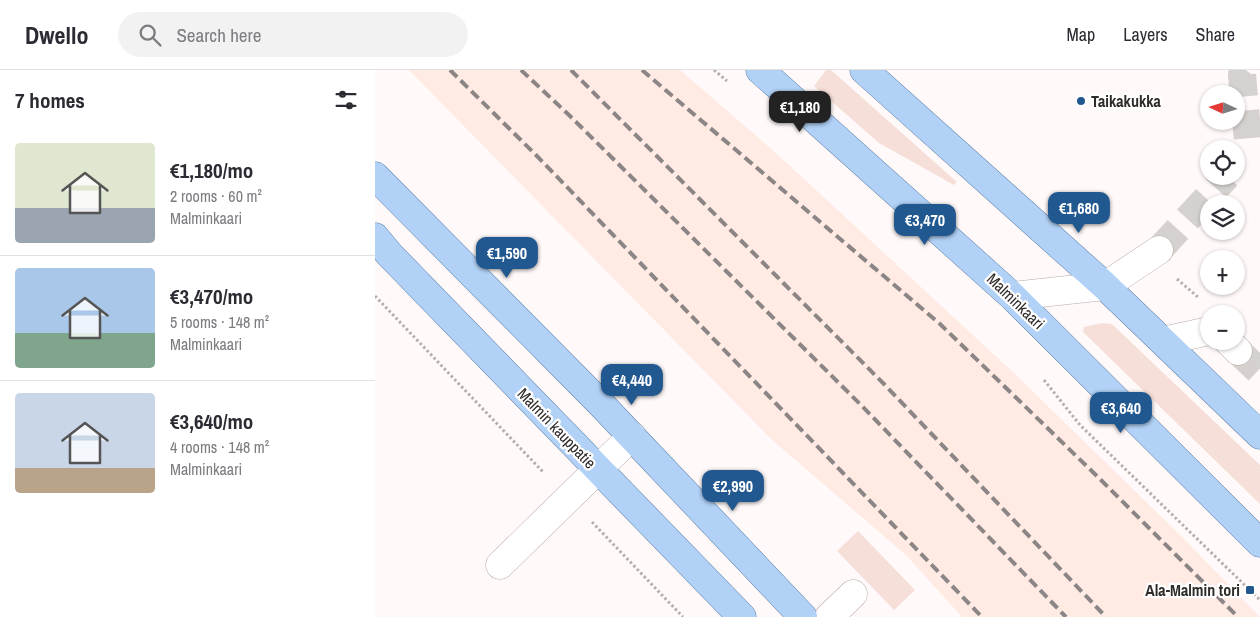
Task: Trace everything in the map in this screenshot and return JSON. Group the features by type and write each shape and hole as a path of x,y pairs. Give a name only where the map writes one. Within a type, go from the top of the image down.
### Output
{"main road":[{"name":"Malminkaari","path":"760,70 1012,296 1260,543"},
{"path":"864,70 1105,286 1260,435"},
{"path":"377,182 632,436 803,617"},
{"name":"Malmin kauppatie","path":"375,237 390,256 742,617"}],"lane":[{"path":"1012,296 1105,286 1159,250"},
{"path":"1163,341 1200,333"},
{"path":"500,565 632,436"},
{"path":"829,617 853,594"}],"path":[{"path":"714,70 729,82"},
{"path":"375,296 683,617"},
{"path":"1039,373 1079,425 1260,600"}],"shaded area":[{"path":"409,70 680,70 778,155 1014,373 1183,538 1260,617 962,617 906,555 771,439"},
{"path":"826,70 831,70 957,182 954,185 879,143 814,86"},
{"path":"1102,323 1114,326 1260,465 1260,504 1083,332 1084,327"},
{"path":"858,531 915,590 894,610 837,551"}],"tunnel":[{"path":"1246,70 1242,75 1249,152"},
{"path":"1159,250 1219,185"},
{"path":"1238,351 1260,372"}],"railway":[{"path":"450,70 536,155 982,617"},
{"path":"521,70 570,116 861,405 1066,617"},
{"path":"571,70 884,384 1106,617"},
{"path":"642,70 940,324 1100,479 1238,617"}],"place":[{"name":"Taikakukka","path":"1081,101"},
{"name":"Ala-Malmin tori","path":"1250,590"}]}
